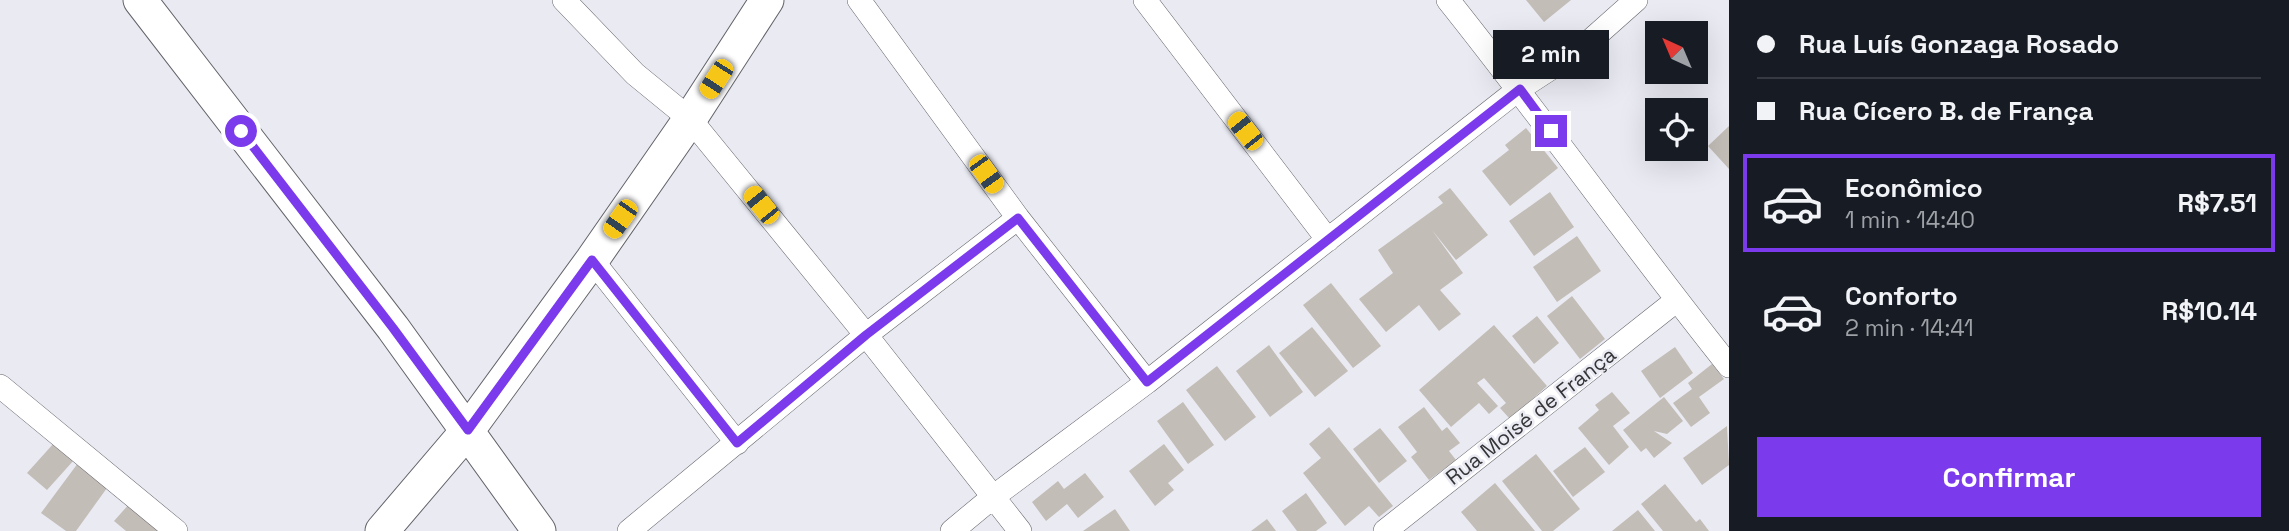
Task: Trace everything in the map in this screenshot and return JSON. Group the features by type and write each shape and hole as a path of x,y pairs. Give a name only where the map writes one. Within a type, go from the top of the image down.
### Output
{"street":[{"path":"140,0 393,328 539,531"},
{"path":"564,0 635,75 690,119 866,335 1020,531"},
{"path":"382,531 468,430 592,260 690,119 767,0"},
{"path":"859,0 1018,218 1147,382"},
{"path":"1145,0 1328,240"},
{"path":"1448,0 1520,89 1729,366"},
{"path":"952,531 993,497 1147,382 1520,89 1582,47 1636,0"},
{"path":"629,531 866,335 1018,218"},
{"path":"592,260 737,443"},
{"name":"Rua Moisé de França","path":"1385,531 1677,300"},
{"path":"0,386 176,531"}],"building":[{"path":"1526,0 1571,0 1544,22"},
{"path":"1729,126 1729,169 1708,146"},
{"path":"1526,128 1558,168 1510,206 1482,171 1509,150 1505,145"},
{"path":"1450,188 1488,235 1456,260 1432,230 1463,273 1440,290 1461,314 1439,331 1419,305 1386,332 1359,299 1393,273 1378,250 1443,203 1438,197"},
{"path":"1550,192 1574,227 1534,256 1509,221"},
{"path":"1577,236 1601,271 1557,302 1533,267"},
{"path":"1331,283 1381,346 1353,368 1303,305"},
{"path":"1572,296 1605,339 1580,359 1547,316"},
{"path":"1537,316 1559,343 1534,364 1512,336"},
{"path":"1494,325 1547,386 1510,419 1500,408 1506,403 1484,378 1477,383 1498,406 1489,414 1479,403 1451,427 1419,390"},
{"path":"1312,327 1348,371 1315,397 1279,353"},
{"path":"1269,345 1303,392 1270,417 1236,371"},
{"path":"1675,347 1693,373 1660,398 1641,371"},
{"path":"1712,364 1724,379 1699,397 1710,413 1691,427 1673,403 1692,389 1688,383"},
{"path":"1217,366 1256,417 1225,441 1186,390"},
{"path":"1612,392 1630,413 1613,426 1629,447 1609,465 1578,428 1599,410 1595,405"},
{"path":"1664,397 1683,421 1667,434 1654,431 1672,443 1654,458 1646,448 1641,452 1623,430"},
{"path":"1183,402 1214,445 1188,464 1157,421"},
{"path":"1424,407 1442,431 1447,427 1460,443 1449,451 1456,460 1429,480 1411,457 1417,452 1398,427"},
{"path":"1727,426 1729,465 1702,485 1683,458"},
{"path":"1329,427 1393,506 1379,517 1369,506 1345,526 1303,473 1321,458 1309,444"},
{"path":"1380,428 1407,461 1379,483 1353,449"},
{"path":"54,443 74,460 47,490 27,473"},
{"path":"1164,444 1184,470 1168,483 1174,490 1155,506 1129,471"},
{"path":"1585,447 1605,472 1573,497 1553,471"},
{"path":"1536,454 1580,509 1553,531 1542,531 1502,481"},
{"path":"81,459 112,481 76,531 66,531 41,513"},
{"path":"1085,473 1104,497 1078,518 1067,504 1046,521 1032,502 1058,481 1064,489"},
{"path":"1495,483 1535,531 1477,531 1461,512"},
{"path":"1665,484 1696,522 1700,519 1709,531 1663,531 1641,504"},
{"path":"1306,493 1327,523 1316,531 1297,531 1282,511"},
{"path":"130,503 161,531 126,531 114,521"},
{"path":"1115,509 1130,531 1083,531"},
{"path":"1638,510 1655,531 1612,531"},
{"path":"1267,519 1276,531 1251,531"}],"route":[{"path":"241,131 468,430 592,260 737,443 866,335 1018,218 1147,382 1520,89 1551,131"}]}
